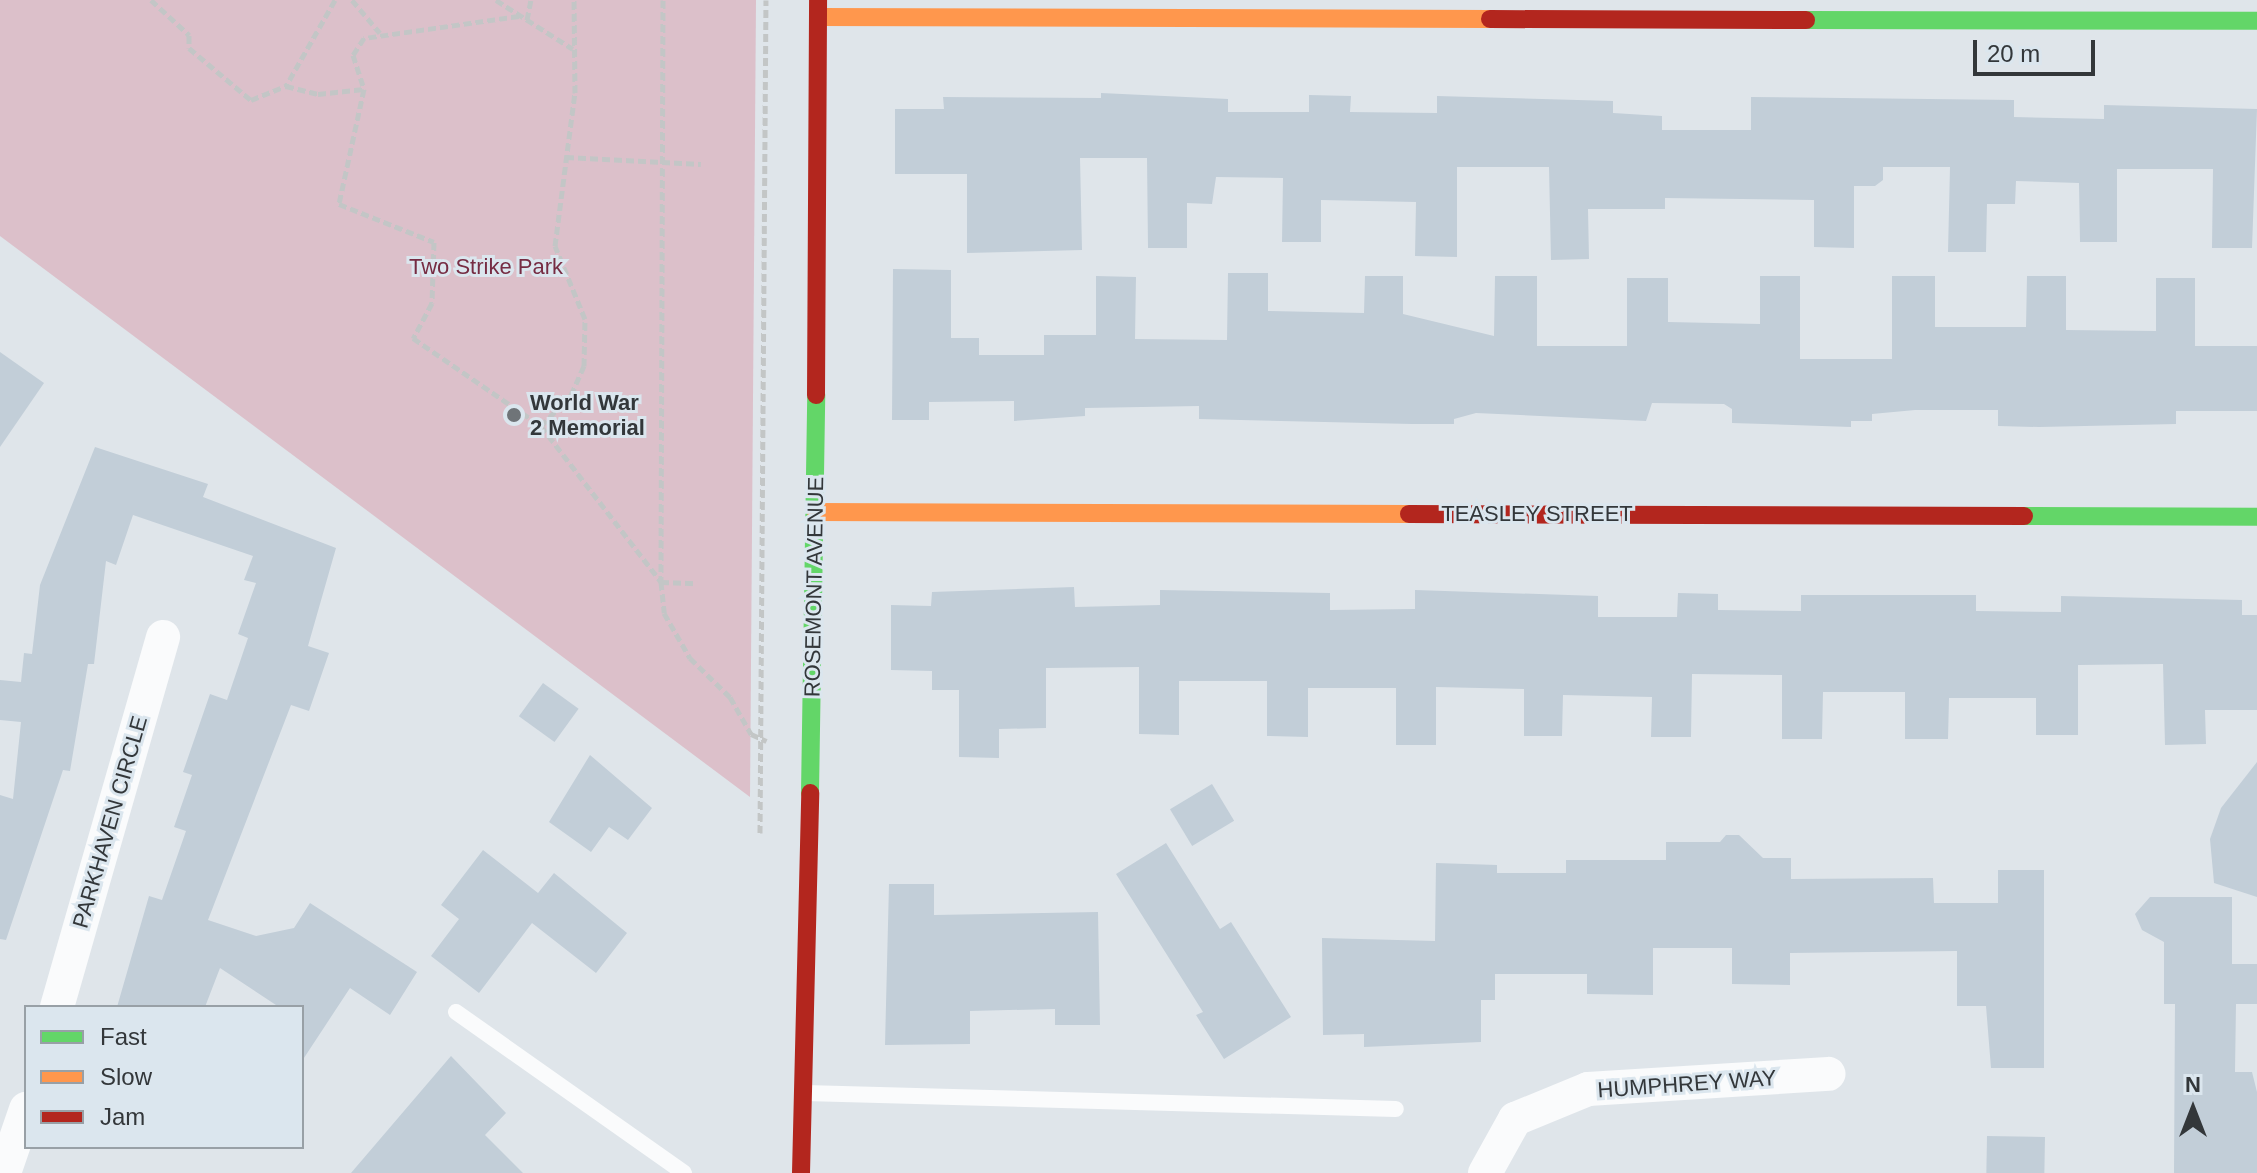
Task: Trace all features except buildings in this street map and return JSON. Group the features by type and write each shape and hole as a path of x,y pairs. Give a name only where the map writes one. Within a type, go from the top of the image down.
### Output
{"street":[{"path":"818,8 2257,21"},
{"name":"ROSEMONT AVENUE","path":"801,1173 816,512 818,8"},
{"name":"TEASLEY STREET","path":"816,512 2257,517"},
{"name":"PARKHAVEN CIRCLE","path":"58,1005 163,637"},
{"name":"HUMPHREY WAY","path":"1485,1173 1515,1119 1588,1089 1829,1074"},
{"path":"4,1173 24,1115"}],"lane":[{"path":"456,1012 684,1173"},
{"path":"803,1093 1396,1109"}],"path":[{"path":"151,0 189,35 189,48 251,100 286,86 318,94 364,89"},
{"path":"286,86 335,0"},
{"path":"352,0 380,33"},
{"path":"496,0 574,49"},
{"path":"527,20 531,0"},
{"path":"541,426 571,395 584,366 585,319 555,246 566,157 574,49 574,0"},
{"path":"663,0 661,582 664,613 677,636 730,697 751,734"},
{"path":"760,833 766,0"},
{"path":"519,16 380,33 364,38 353,55 364,89 339,204 434,242 432,303 413,338 541,426 661,582"},
{"path":"566,157 701,164"},
{"path":"661,582 697,583"}],"green space":[{"name":"Two Strike Park","path":"0,0 756,0 750,797 0,236"}],"traffic: fast":[{"path":"1806,20 2257,21"},
{"path":"810,793 816,395"},
{"path":"2024,516 2257,517"}],"traffic: slow":[{"path":"818,17 1490,19"},
{"path":"816,512 1409,514"}],"traffic: jam":[{"path":"816,395 818,0"},
{"path":"1490,19 1806,20"},
{"path":"1409,514 2024,516"},
{"path":"801,1173 810,793"}],"place":[{"name":"World War 2 Memorial","path":"514,415"}]}
